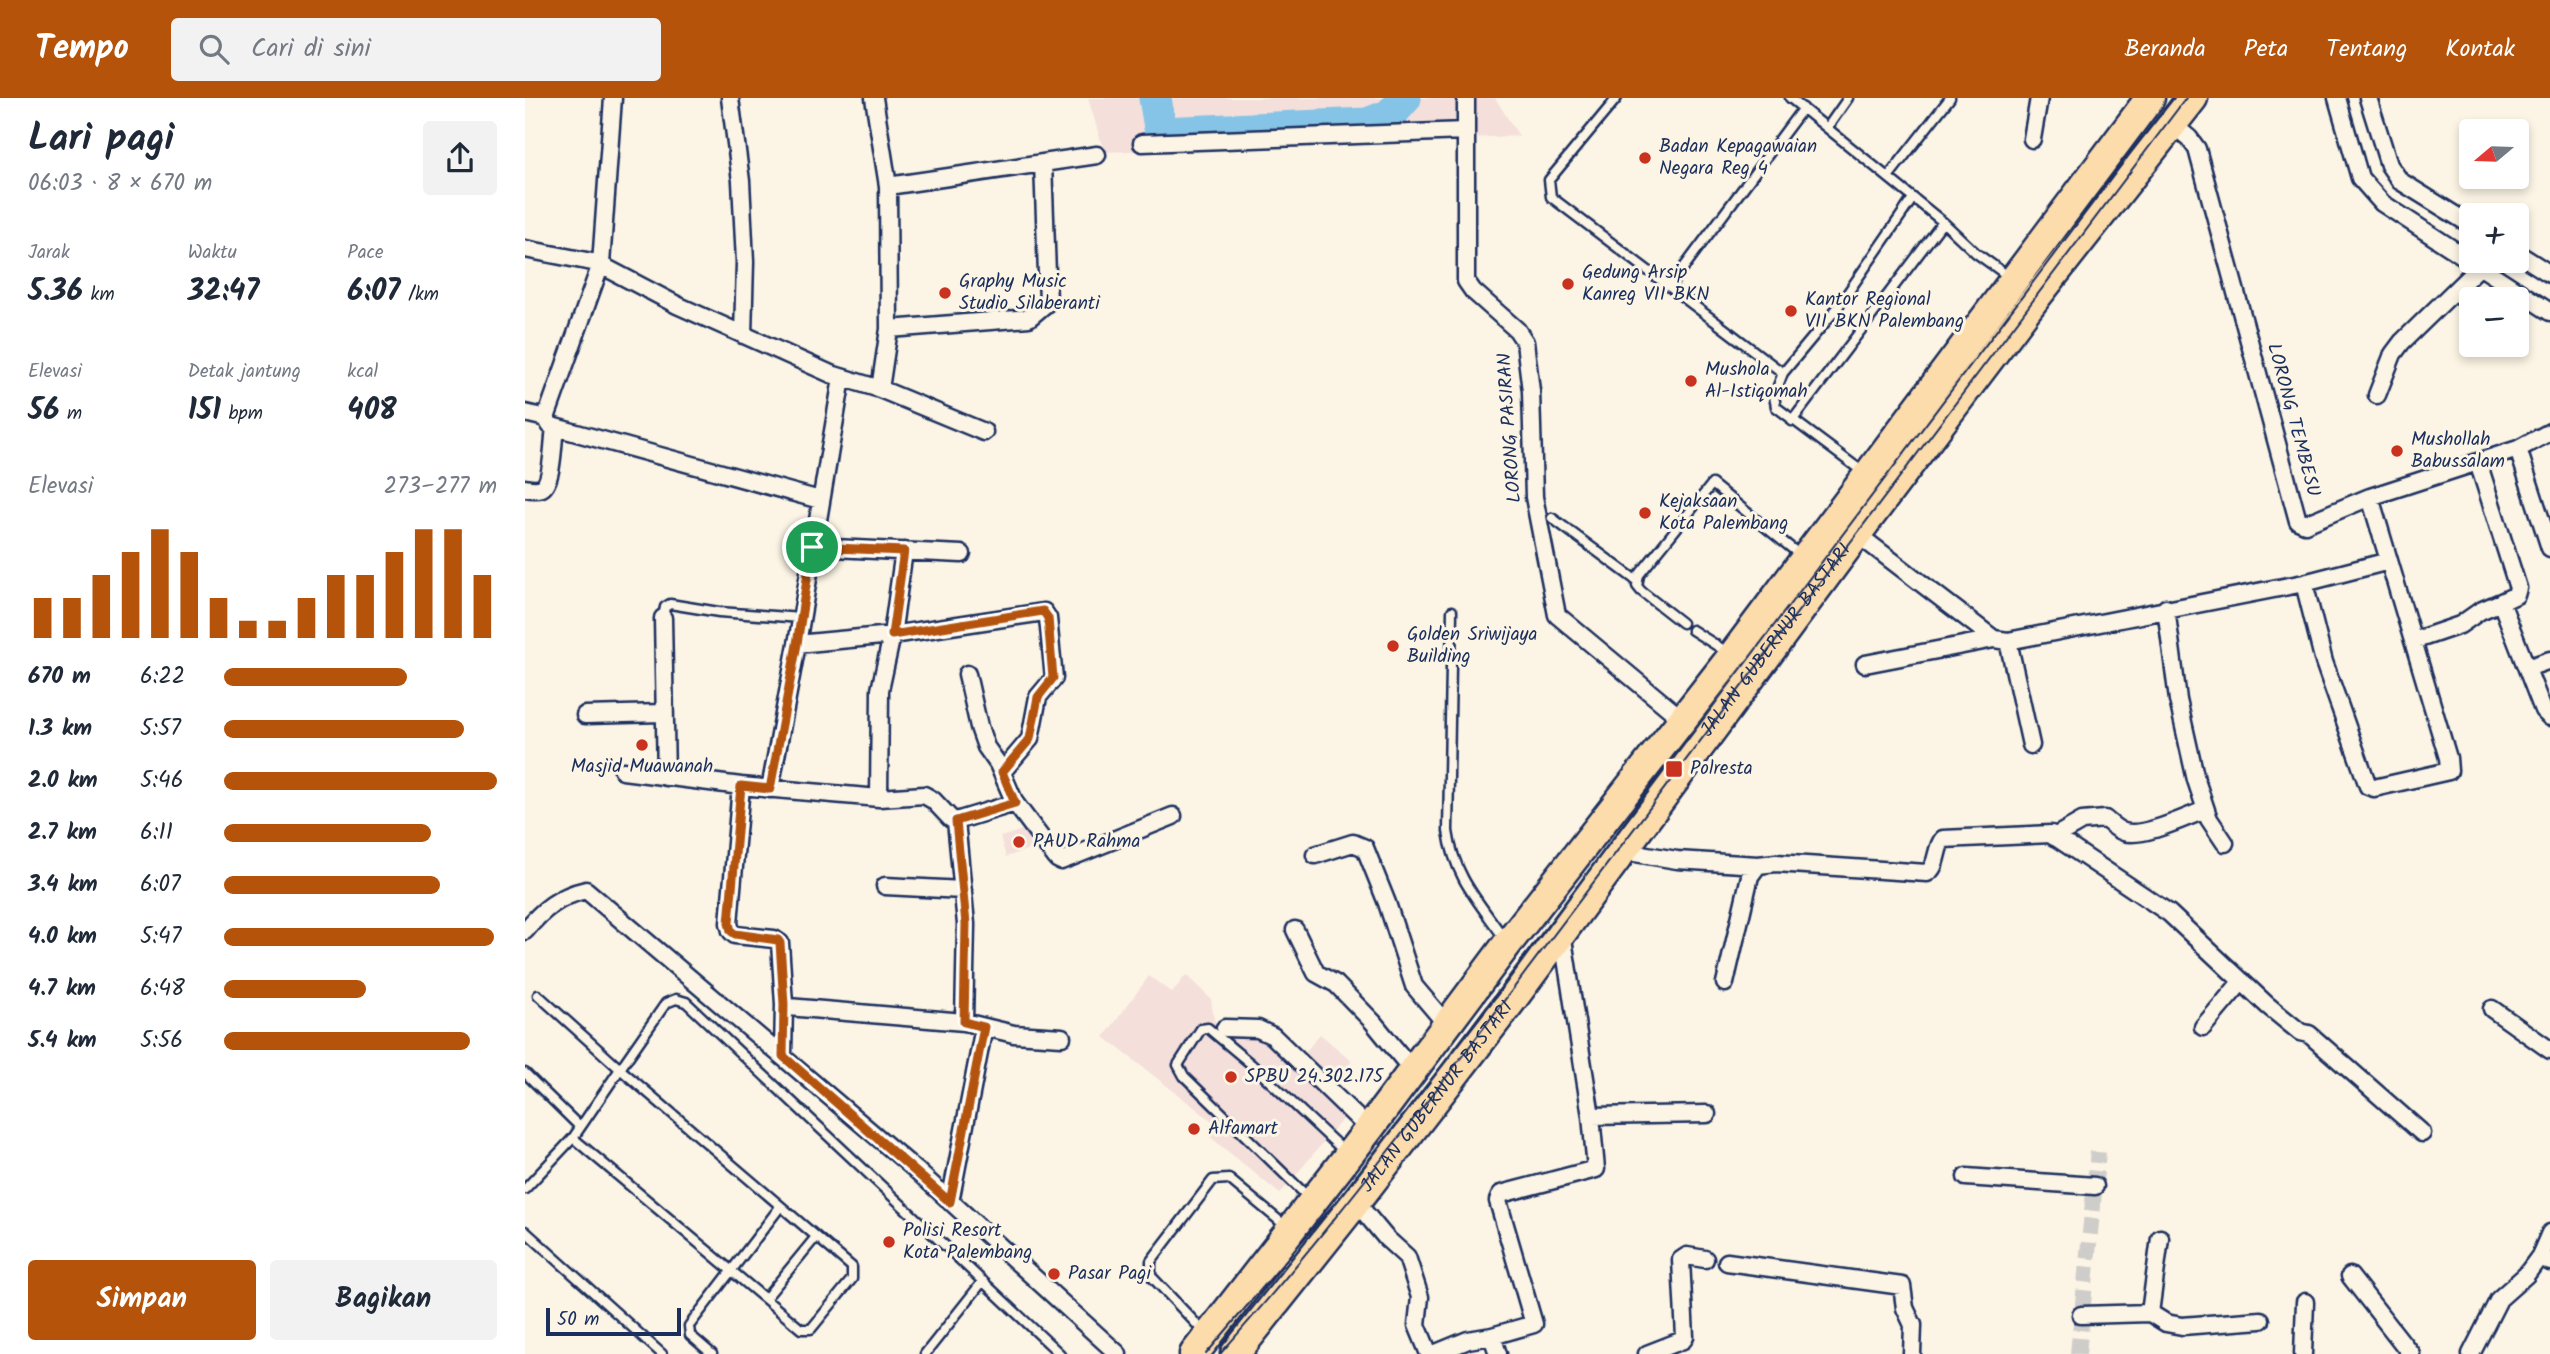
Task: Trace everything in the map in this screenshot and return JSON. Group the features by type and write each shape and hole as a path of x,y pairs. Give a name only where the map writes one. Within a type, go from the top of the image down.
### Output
{"highway":[{"name":"JALAN GUBERNUR BASTARI","path":"1201,1345 1369,1129 1508,943 1732,656 2150,98"},
{"name":"JALAN GUBERNUR BASTARI","path":"1235,1354 1510,1003 1857,534 2034,300 2193,98"},
{"path":"2013,281 2034,300"},
{"path":"1481,980 1510,1003"}],"street":[{"path":"525,488 537,489 546,484 549,475 550,422 601,264 613,98"},
{"path":"730,98 741,181 745,262 743,335"},
{"path":"874,98 888,186 889,329 880,389"},
{"name":"LORONG PASIRAN","path":"1465,98 1466,281 1473,291 1517,330 1525,342 1531,391 1534,497 1557,615 1683,720"},
{"path":"2032,139 2039,98"},
{"path":"2337,98 2360,178 2382,202 2459,253"},
{"path":"2368,98 2389,165 2400,181 2459,218"},
{"name":"LORONG TEMBESU","path":"2172,124 2189,138 2197,149 2298,521 2305,524 2370,498"},
{"path":"1142,144 1465,131"},
{"path":"888,186 1097,155"},
{"path":"889,329 1029,318 1048,302 1043,163"},
{"path":"2360,178 2389,165"},
{"path":"525,249 601,264 677,305 743,335 842,378 880,389 984,432"},
{"path":"2529,261 2550,274"},
{"path":"2378,395 2393,354 2465,273"},
{"path":"2490,273 2550,312"},
{"path":"770,789 842,378"},
{"path":"525,413 820,500"},
{"path":"2304,583 2325,662 2368,786 2374,788 2446,772 2450,768 2448,758 2370,498 2518,449 2550,432"},
{"path":"2518,449 2550,548"},
{"path":"2413,641 2460,625 2480,611 2516,595 2518,588 2478,462"},
{"path":"1857,534 2001,640 2031,745"},
{"path":"812,547 962,554"},
{"path":"879,798 880,690 892,635 904,551"},
{"path":"1865,664 2304,583 2389,561"},
{"path":"2501,602 2543,710 2550,717"},
{"path":"2166,608 2178,700 2205,810 2225,843"},
{"path":"797,644 892,635 1043,611 1046,613 1054,663 1053,678 1038,697 1030,739 1002,772"},
{"path":"663,618 666,776"},
{"path":"2527,668 2550,660"},
{"path":"967,674 983,737 1015,803 1056,859 1061,861 1173,816"},
{"path":"585,715 663,713"},
{"path":"623,771 741,786 879,798 925,795 956,821 966,924 964,1022"},
{"path":"741,786 729,923 735,934 778,940 784,1004 783,1056"},
{"path":"956,821 1015,803"},
{"path":"2054,837 2082,821 2105,819 2119,830 2132,832 2166,825 2205,810"},
{"path":"1623,851 1677,860 1758,865 1776,863 1927,873 1932,869 1943,839 2050,834 2169,913 2300,1032 2309,1034 2422,1133"},
{"path":"1315,855 1353,843 1365,848 1387,903 1414,986 1447,1025"},
{"path":"1725,983 1750,876 1758,865"},
{"path":"885,886 963,890"},
{"path":"525,931 539,913 566,895 586,890 783,1056 1118,1354"},
{"path":"1295,930 1316,973 1336,984 1373,1022 1413,1071"},
{"path":"1356,1202 1386,1238 1407,1257 1420,1297 1417,1325 1431,1354 1468,1340 1532,1326 1535,1321 1499,1196 1593,1172 1597,1165 1562,933"},
{"path":"2203,1027 2242,981"},
{"path":"784,1004 788,1007 964,1022 1014,1034 1062,1037"},
{"path":"2492,1009 2550,1050"},
{"path":"950,1202 984,1027"},
{"path":"1226,1028 1258,1029 1273,1036 1369,1129"},
{"path":"1591,1116 1707,1115"},
{"path":"1966,1177 2095,1186"},
{"path":"2471,1354 2499,1299 2545,1259 2550,1233"},
{"path":"2150,1312 2161,1238"},
{"path":"1647,1354 1685,1337 1681,1260 1687,1256 1705,1259"},
{"path":"1727,1262 1902,1286 1905,1308 1913,1325 1912,1354"},
{"path":"2350,1276 2411,1354"},
{"path":"2303,1354 2305,1302"},
{"path":"2081,1315 2150,1312 2174,1326 2261,1320"},
{"path":"1492,1336 1499,1354"}],"lane":[{"path":"1617,98 1549,180 1551,197 1783,373"},
{"path":"1790,98 2013,281"},
{"path":"1827,128 1848,98"},
{"path":"1888,177 1949,98"},
{"path":"1670,286 1803,108"},
{"path":"1867,475 1792,421 1776,407 1774,396 1783,373 1839,307 1913,198"},
{"path":"1792,421 1943,222"},
{"path":"1682,623 1641,591 1637,582 1639,575 1712,484 1805,558"},
{"path":"1552,518 1637,582"},
{"path":"663,618 665,607 670,604 719,612 801,618"},
{"path":"1452,611 1448,831 1451,855 1461,877 1508,943"},
{"path":"1692,630 1732,656"},
{"path":"538,995 779,1207 852,1267 852,1279 811,1329 801,1329 573,1138"},
{"path":"525,1189 573,1138 666,1003 676,999 686,1002 1060,1354"},
{"path":"1313,1201 1184,1076 1178,1065 1201,1029 1208,1028 1251,1064 1349,1155"},
{"path":"525,1073 580,1127"},
{"path":"1201,1345 1151,1276 1151,1262 1213,1180 1229,1179 1291,1230"},
{"path":"712,1354 691,1335 689,1326 779,1207"},
{"path":"525,1231 662,1354"},
{"path":"765,1299 815,1238"},
{"path":"925,1354 983,1280"}],"shaded area":[{"path":"1088,98 1495,98 1519,136 1104,152"},
{"name":"PAUD Rahma","path":"1032,827 1038,846 1006,857 1000,837"},
{"name":"SPBU 24.302.175","path":"1186,975 1211,999 1214,1020 1224,1031 1270,1038 1346,1115 1280,1194 1209,1136 1217,1125 1104,1037 1149,976 1172,993"},
{"path":"1320,1034 1352,1061 1334,1082 1303,1055"}],"waterway":[{"path":"1155,98 1161,133 1367,124 1390,115 1405,98"}],"tunnel":[{"path":"2078,1354 2098,1152"}],"tram line":[{"path":"1206,1354 1338,1199 1443,1064 2172,98"},
{"path":"1220,1354 1309,1250 1451,1071 2186,98"}],"place":[{"name":"Badan Kepagawaian Negara Reg 4","path":"1645,158"},
{"name":"Gedung Arsip Kanreg VII BKN","path":"1568,284"},
{"name":"Graphy Music Studio Silaberanti","path":"945,293"},
{"name":"Kantor Regional VII BKN Palembang","path":"1791,311"},
{"name":"Mushola Al-Istiqomah","path":"1691,381"},
{"name":"Mushollah Babussalam","path":"2397,451"},
{"name":"Kejaksaan Kota Palembang","path":"1645,513"},
{"name":"Golden Sriwijaya Building","path":"1393,646"},
{"name":"Masjid Muawanah","path":"642,745"},
{"name":"Polresta","path":"1674,769"},
{"name":"PAUD Rahma","path":"1019,842"},
{"name":"SPBU 24.302.175","path":"1231,1077"},
{"name":"Alfamart","path":"1194,1129"},
{"name":"Polisi Resort Kota Palembang","path":"889,1242"},
{"name":"Pasar Pagi","path":"1054,1274"}],"route":[{"path":"812,547 904,551 892,635 1043,611 1048,618 1054,663 1053,678 1038,697 1030,739 1002,772 1015,803 956,821 966,924 964,1022 984,1027 950,1202 783,1056 784,1004 780,943 778,940 735,934 729,923 741,786 770,789 812,547"}]}
